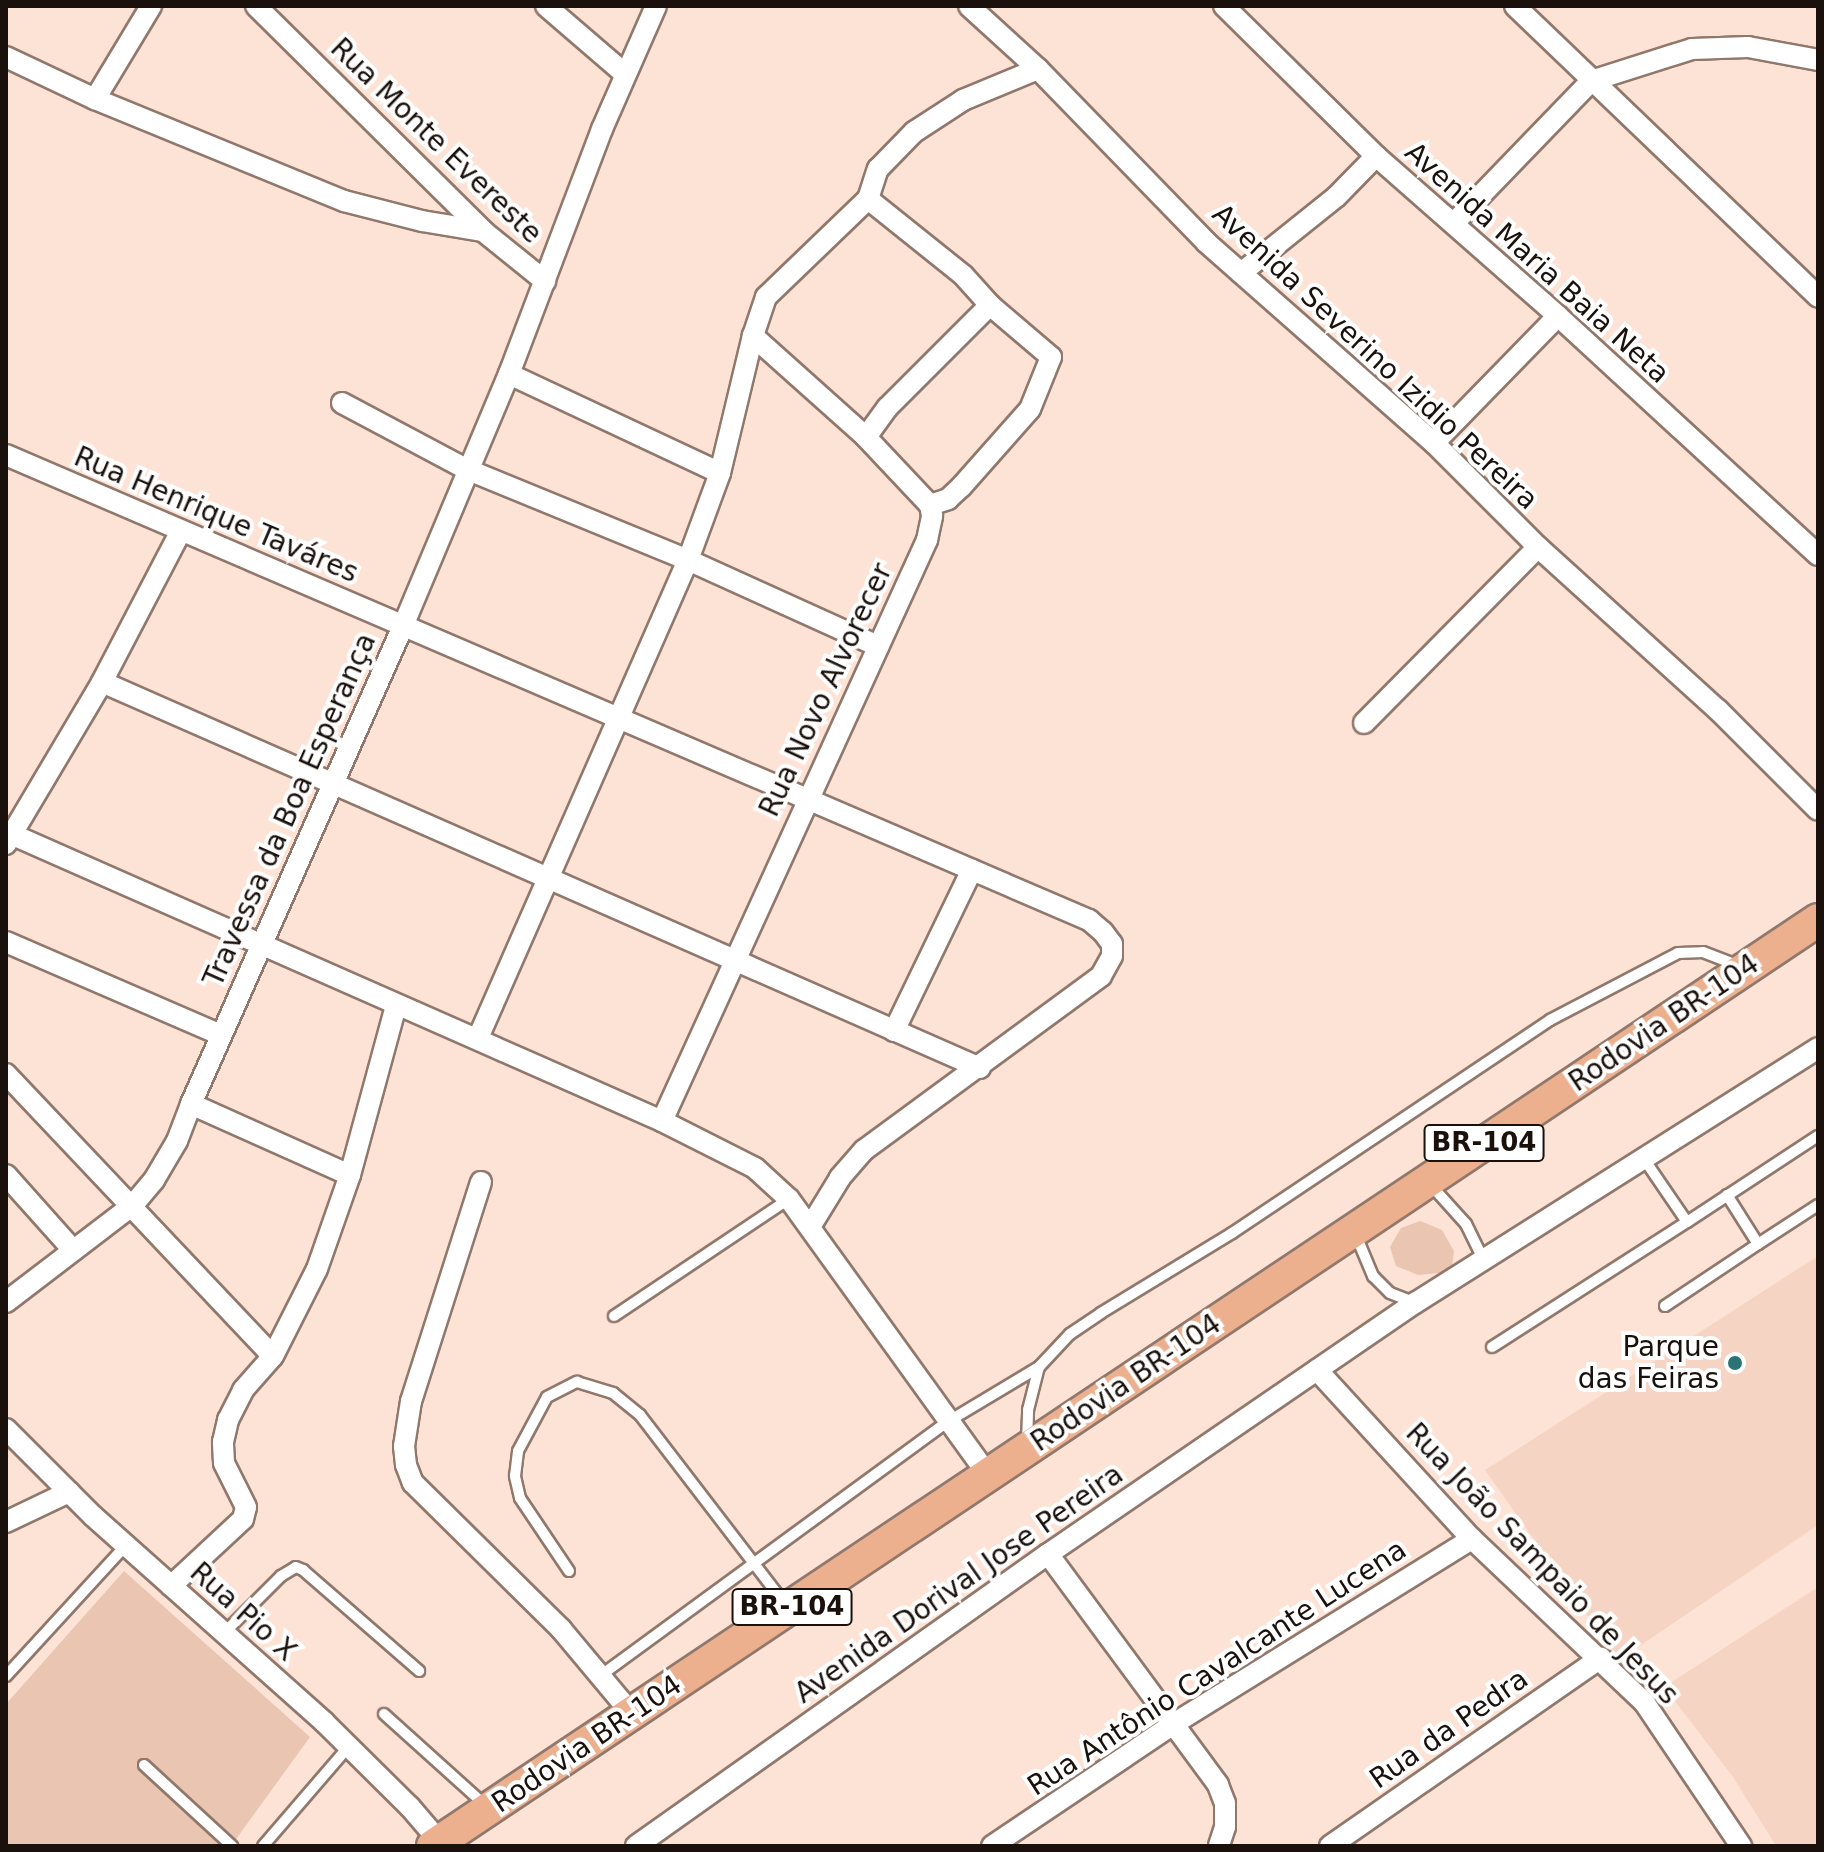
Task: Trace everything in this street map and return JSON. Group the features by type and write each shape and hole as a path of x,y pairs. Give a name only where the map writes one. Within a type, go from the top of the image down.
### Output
{"highway":[{"name":"Rodovia BR-104","path":"437,1844 1818,920"}],"street":[{"path":"95,99 151,6"},
{"name":"Rua Monte Evereste","path":"256,6 483,231 545,281"},
{"path":"546,6 625,74"},
{"name":"Travessa da Boa Esperança","path":"6,1302 133,1205 154,1180 177,1141 260,945 403,626 466,469 509,374 625,74 656,6"},
{"name":"Avenida Maria Baia Neta","path":"1224,6 1376,156 1558,316 1818,555"},
{"path":"1515,6 1818,297"},
{"name":"Avenida Severino Izidio Pereira","path":"980,10 1241,273 1434,443 1538,547 1718,710 1818,810"},
{"path":"1454,223 1591,81 1692,49 1748,47 1818,60"},
{"path":"6,57 95,99 344,201 422,221 483,231"},
{"path":"478,1038 688,560 720,473 753,336 766,297 868,199 878,169 914,132 963,100 1038,69"},
{"path":"1241,273 1336,197 1376,156"},
{"path":"753,336 866,437 930,505 948,499 961,487 1030,409 1051,357 990,305 963,275 868,199"},
{"path":"866,437 887,408 990,305"},
{"path":"1434,443 1558,316"},
{"path":"509,374 720,473"},
{"path":"342,403 466,469 688,560 878,646"},
{"name":"Rua Henrique Taváres","path":"6,455 1089,920 1112,944 1111,965 1101,976 980,1068"},
{"name":"Rua Novo Alvorecer","path":"662,1121 805,800 927,540 932,516 930,505"},
{"path":"181,531 102,682 9,839 396,1006 478,1038 662,1121 755,1168 789,1199 988,1475"},
{"path":"1364,723 1538,547"},
{"path":"102,682 735,963 980,1068"},
{"path":"894,1031 972,870"},
{"path":"6,942 221,1035"},
{"path":"171,1586 243,1519 246,1507 224,1463 223,1442 228,1420 243,1390 273,1356 317,1269 350,1175 396,1006"},
{"name":"Avenida Dorival Jose Pereira","path":"636,1846 1048,1554 1415,1303 1818,1048"},
{"path":"810,1227 840,1178 864,1150 980,1068"},
{"path":"6,1074 273,1356"},
{"path":"191,1104 350,1175"},
{"path":"6,1175 73,1250"},
{"path":"481,1182 411,1401 404,1446 406,1465 413,1483 561,1629 632,1714"},
{"name":"Rua João Sampaio de Jesus","path":"1317,1370 1472,1539 1644,1702 1741,1846"},
{"name":"Rua Pio X","path":"6,1429 126,1545 349,1746 410,1807 437,1844"},
{"path":"6,1522 69,1492"},
{"name":"Rua Antônio Cavalcante Lucena","path":"992,1846 1175,1723 1472,1539"},
{"path":"1048,1554 1218,1785 1225,1803 1225,1827 1219,1846"},
{"name":"Rua da Pedra","path":"1330,1846 1601,1658"}],"lane":[{"path":"600,1676 752,1561 949,1421 1039,1367 1070,1334 1232,1233 1550,1020 1678,953 1703,952 1745,968"},
{"path":"1492,1347 1818,1136"},
{"path":"1644,1159 1687,1222"},
{"path":"1428,1181 1466,1224 1483,1259"},
{"path":"1727,1195 1758,1244"},
{"path":"614,1316 789,1199"},
{"path":"1665,1306 1818,1205"},
{"path":"1354,1230 1373,1276 1390,1293 1415,1303"},
{"path":"1026,1450 1028,1410 1039,1367"},
{"path":"569,1571 520,1498 515,1476 518,1451 547,1397 577,1382 613,1393 640,1415 789,1609"},
{"path":"6,1676 126,1545"},
{"path":"224,1633 281,1576 296,1567 419,1671"},
{"path":"384,1714 490,1809"},
{"path":"263,1846 349,1746"},
{"path":"144,1765 232,1846"}],"shaded area":[{"path":"1420,1221 1442,1230 1454,1251 1452,1267 1439,1273 1418,1275 1396,1266 1390,1247 1401,1228"},
{"name":"Parque das Feiras","path":"1818,1256 1818,1525 1619,1660 1485,1470"},
{"path":"124,1571 310,1737 231,1846 11,1846 6,1843 6,1704"},
{"path":"1818,1587 1818,1846 1776,1846 1733,1777 1664,1687"}],"place":[{"name":"Parque das Feiras","path":"1735,1363"}]}
